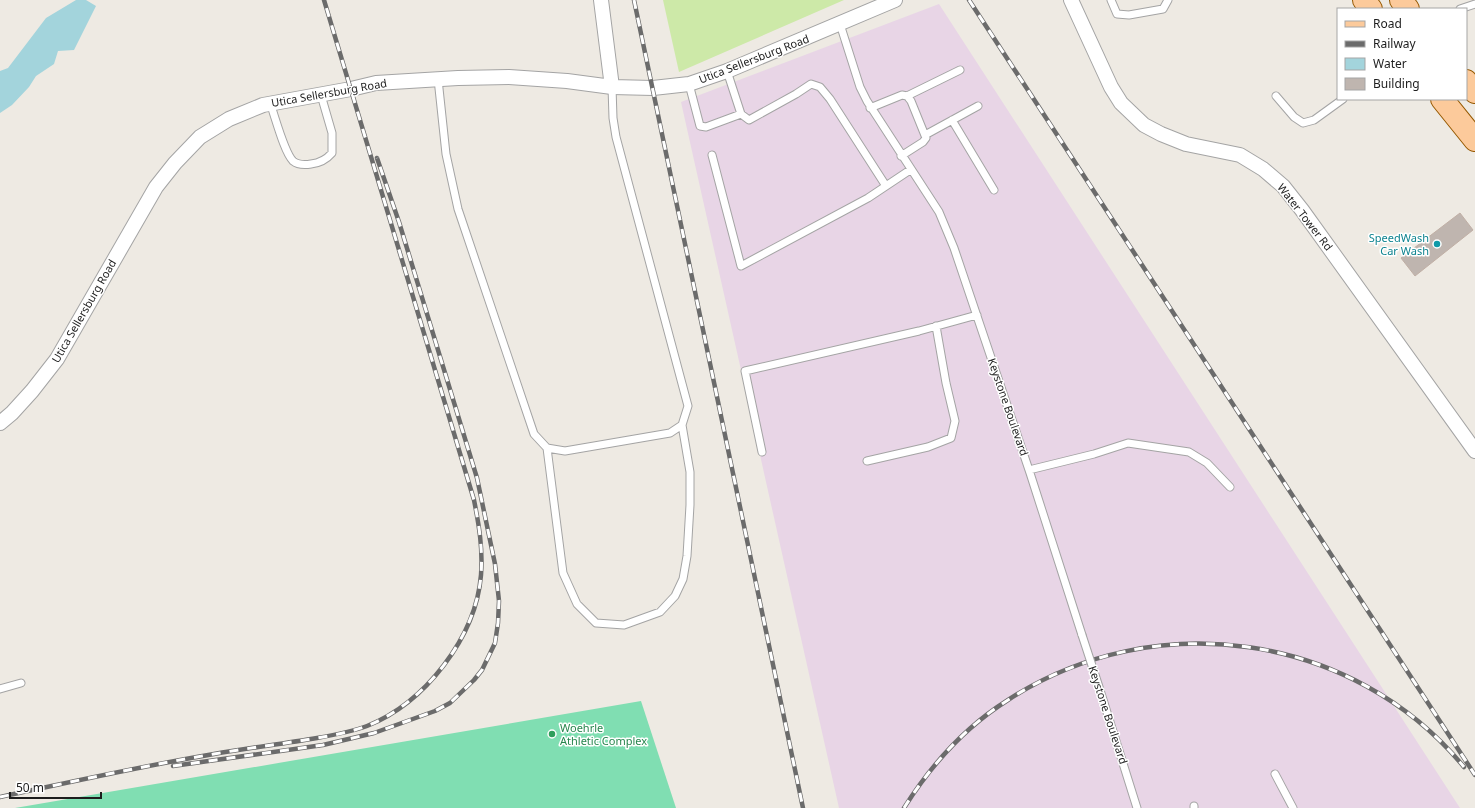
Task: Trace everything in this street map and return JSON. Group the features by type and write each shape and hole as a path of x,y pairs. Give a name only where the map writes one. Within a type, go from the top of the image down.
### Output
{"main road":[{"path":"1364,0 1370,8"},
{"path":"1401,0 1407,8"},
{"path":"1467,82 1475,92"},
{"path":"1443,100 1475,140"}],"street":[{"path":"601,0 612,87"},
{"name":"Utica Sellersburg Road","path":"0,423 32,391 57,359 156,187 174,163 200,137 229,119 270,103 321,95 376,83 438,79 509,77 567,81 612,87 652,88 689,84 726,71 895,0"},
{"name":"Water Tower Rd","path":"1071,0 1111,87 1121,103 1144,125 1186,144 1240,156 1263,169 1283,186 1302,210 1475,452"}],"lane":[{"path":"1111,0 1117,14 1129,15 1163,8 1168,0"},
{"path":"1463,8 1475,4"},
{"name":"Keystone Boulevard","path":"840,24 860,87 870,108 938,212 954,248 1029,470 1137,808"},
{"path":"870,108 902,95 907,96 960,70"},
{"path":"726,71 741,114 749,120 811,84 820,87 830,99 886,186"},
{"path":"438,79 446,154 458,209 534,434 547,448 562,572 577,604 596,623 624,625 660,612 675,596 683,579 687,556 690,472 682,425 688,406 616,137 613,118 612,87"},
{"path":"689,84 700,126 706,127 741,114"},
{"path":"270,103 286,149 292,160 298,164 307,165 319,163 332,153 332,133 321,95"},
{"path":"901,156 923,142 926,138 911,101 907,96"},
{"path":"1276,96 1294,117 1303,123 1314,120 1342,100"},
{"path":"925,135 978,106"},
{"path":"952,120 994,190"},
{"path":"712,155 741,266 868,198 910,170"},
{"path":"762,452 745,371 977,315"},
{"path":"867,461 928,447 951,438 955,421 946,383 936,326"},
{"path":"547,448 565,451 573,450 670,433 682,425"},
{"path":"1029,470 1094,454 1128,443 1189,452 1207,463 1230,487"},
{"path":"0,689 21,683"},
{"path":"1275,774 1294,808"}],"shaded area":[{"path":"939,4 1460,808 839,808 681,102"}],"green space":[{"path":"663,0 844,0 679,72"},
{"name":"Woehrle Athletic Complex","path":"641,701 676,808 15,808"}],"water":[{"path":"76,0 86,0 96,6 74,50 58,51 54,64 36,76 29,87 12,105 0,113 0,71 8,68 46,18"}],"building":[{"name":"SpeedWash Car Wash","path":"1460,213 1473,230 1415,276 1401,258"}],"railway":[{"path":"0,797 160,764 330,736 367,726 388,715 409,701 427,684 444,665 458,644 469,622 477,598 481,575 480,537 474,500 324,0"},
{"path":"634,0 803,808"},
{"path":"969,0 1475,775"},
{"path":"173,766 323,745 374,733 435,711 450,703 474,680 482,670 495,643 499,601 495,564 477,478 399,222 377,158"},
{"path":"904,808 914,792 950,748 977,722 1008,700 1065,670 1125,651 1187,644 1249,647 1309,661 1366,686 1419,721 1464,767"}],"place":[{"name":"SpeedWash Car Wash","path":"1437,244"},
{"name":"Woehrle Athletic Complex","path":"552,734"}]}
